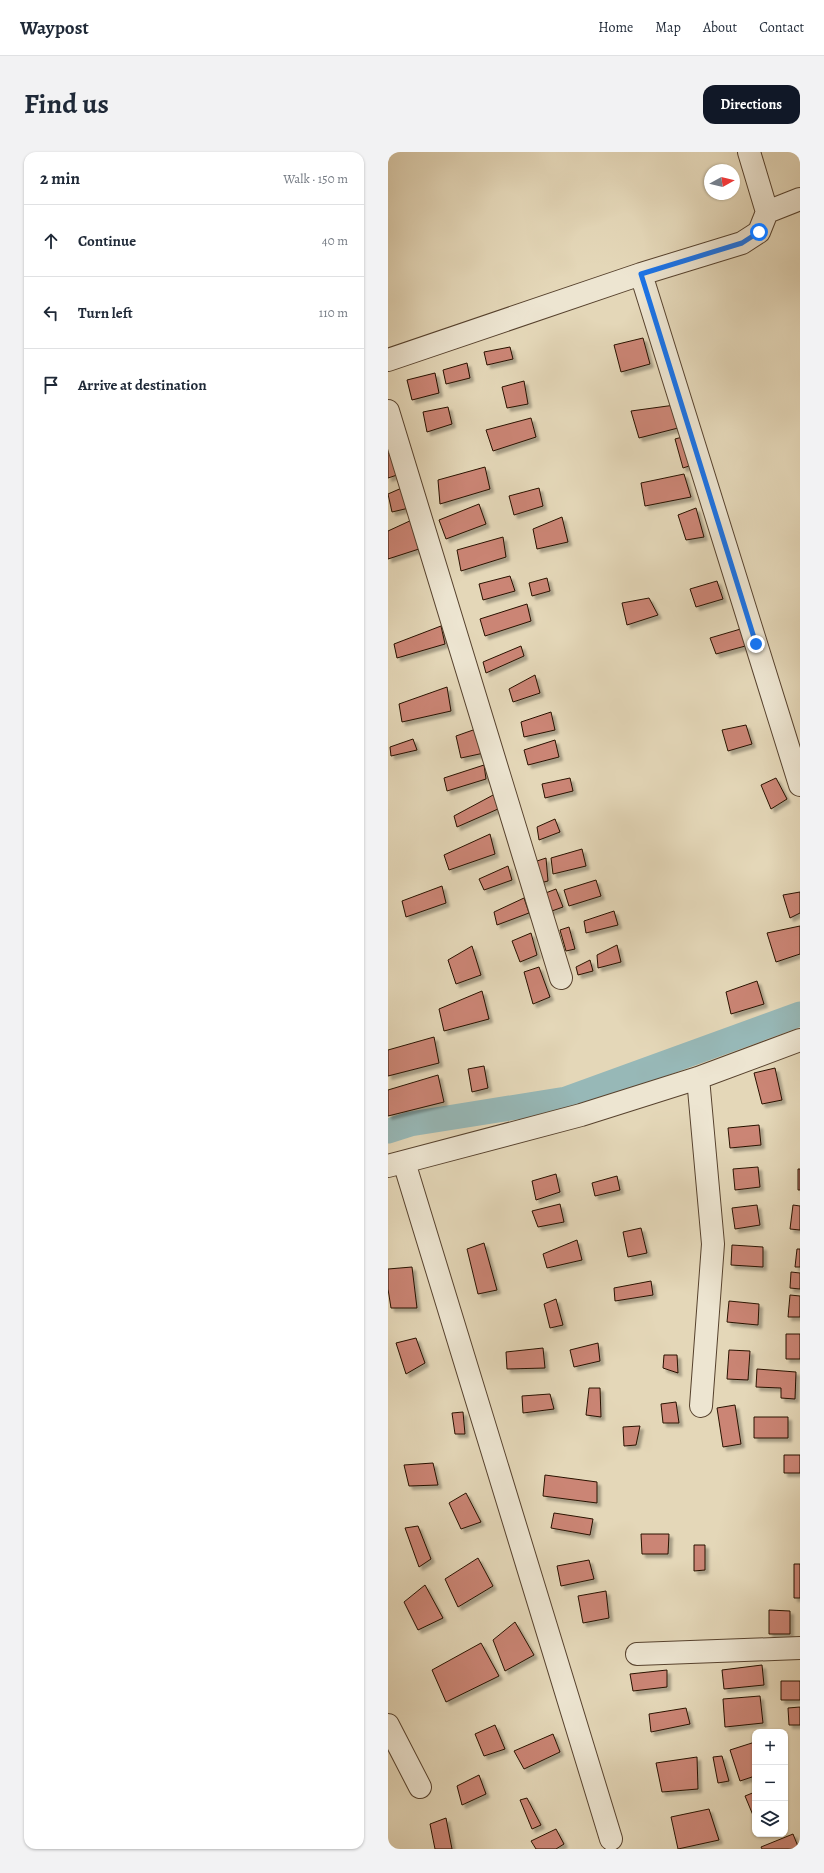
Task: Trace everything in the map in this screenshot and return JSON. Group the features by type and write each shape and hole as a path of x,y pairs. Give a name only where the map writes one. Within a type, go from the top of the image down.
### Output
{"street":[{"path":"388,360 641,274 742,243 759,232 767,212 749,152"},
{"path":"767,212 800,199"},
{"path":"641,274 800,785"},
{"path":"388,411 561,978"},
{"path":"611,1839 396,1164 581,1116 698,1078 800,1040"},
{"path":"698,1078 713,1244 701,1406"},
{"path":"637,1654 800,1648"},
{"path":"388,1725 420,1788"}],"building":[{"path":"643,338 650,364 621,372 614,345"},
{"path":"510,347 513,359 487,365 484,352"},
{"path":"467,363 470,378 446,384 443,370"},
{"path":"435,373 439,393 412,400 407,380"},
{"path":"524,381 528,404 507,408 502,387"},
{"path":"675,405 678,428 639,438 631,411"},
{"path":"448,407 452,424 427,432 423,412"},
{"path":"531,418 536,437 493,451 486,430"},
{"path":"686,436 695,464 683,468 675,439"},
{"path":"388,453 390,453 397,475 388,478"},
{"path":"485,467 490,489 440,504 438,480"},
{"path":"684,474 691,497 645,506 641,483"},
{"path":"404,487 409,508 392,512 388,494"},
{"path":"539,488 543,506 514,515 509,496"},
{"path":"479,504 486,524 446,539 439,520"},
{"path":"696,508 704,537 686,540 678,515"},
{"path":"562,517 568,542 537,549 533,529"},
{"path":"414,519 422,548 388,559 388,531"},
{"path":"503,537 506,557 461,571 457,550"},
{"path":"510,576 515,591 483,600 479,584"},
{"path":"547,578 550,591 532,596 529,583"},
{"path":"717,581 723,599 696,607 690,589"},
{"path":"649,598 658,615 627,625 622,603"},
{"path":"527,604 531,621 485,636 480,619"},
{"path":"441,626 445,644 397,658 394,644"},
{"path":"744,628 749,645 716,654 710,638"},
{"path":"521,646 524,656 486,673 483,662"},
{"path":"535,675 540,693 513,702 509,689"},
{"path":"447,687 451,711 402,722 399,704"},
{"path":"551,712 555,730 524,737 521,722"},
{"path":"746,725 752,744 728,751 722,730"},
{"path":"476,729 484,753 461,758 456,736"},
{"path":"413,739 417,750 391,756 390,747"},
{"path":"555,740 559,757 528,765 524,750"},
{"path":"484,765 486,779 447,791 444,778"},
{"path":"570,778 573,791 545,798 542,784"},
{"path":"776,778 787,799 771,809 761,785"},
{"path":"495,794 498,809 457,827 454,816"},
{"path":"555,819 560,832 539,840 537,827"},
{"path":"490,834 495,854 449,870 444,855"},
{"path":"582,849 586,866 553,874 551,858"},
{"path":"546,858 548,881 540,883 534,862"},
{"path":"508,866 512,880 484,890 479,879"},
{"path":"596,880 601,896 569,906 564,890"},
{"path":"442,886 446,903 406,917 402,901"},
{"path":"556,889 563,907 549,912 543,894"},
{"path":"800,892 800,913 790,918 783,895"},
{"path":"524,898 529,913 497,925 494,912"},
{"path":"614,911 618,925 586,933 584,921"},
{"path":"800,926 800,954 776,962 767,933"},
{"path":"569,927 575,949 566,951 560,930"},
{"path":"531,933 537,955 520,962 512,941"},
{"path":"617,945 621,962 598,968 597,955"},
{"path":"472,946 481,975 456,984 448,960"},
{"path":"590,960 593,971 578,975 576,967"},
{"path":"539,967 550,997 533,1004 524,972"},
{"path":"757,981 764,1004 731,1014 726,992"},
{"path":"482,991 489,1019 444,1031 439,1009"},
{"path":"434,1037 439,1063 388,1076 388,1050"},
{"path":"484,1066 488,1088 472,1092 468,1069"},
{"path":"775,1068 782,1100 762,1104 754,1073"},
{"path":"438,1075 444,1102 388,1116 388,1090"},
{"path":"759,1125 761,1145 730,1148 728,1128"},
{"path":"758,1167 760,1187 735,1190 733,1169"},
{"path":"798,1169 800,1169 800,1190 798,1190"},
{"path":"556,1174 560,1192 536,1200 532,1181"},
{"path":"617,1176 620,1190 595,1196 592,1183"},
{"path":"560,1204 564,1222 538,1227 532,1211"},
{"path":"757,1205 760,1225 735,1229 732,1208"},
{"path":"793,1205 800,1206 800,1230 790,1229"},
{"path":"641,1228 647,1253 628,1257 623,1232"},
{"path":"577,1240 582,1260 547,1268 543,1254"},
{"path":"484,1243 497,1290 478,1294 467,1249"},
{"path":"732,1245 763,1247 763,1267 731,1265"},
{"path":"797,1249 800,1249 800,1267 795,1267"},
{"path":"412,1267 417,1308 391,1308 388,1289 388,1269"},
{"path":"791,1272 800,1273 800,1289 790,1288"},
{"path":"651,1281 653,1295 615,1301 614,1288"},
{"path":"790,1295 800,1296 800,1317 788,1317"},
{"path":"556,1299 563,1325 550,1328 544,1304"},
{"path":"729,1301 759,1304 758,1325 727,1322"},
{"path":"786,1334 800,1334 800,1359 786,1359"},
{"path":"416,1338 425,1363 406,1374 396,1343"},
{"path":"598,1343 600,1361 574,1367 570,1350"},
{"path":"543,1348 545,1368 507,1369 506,1352"},
{"path":"729,1350 750,1351 748,1380 727,1379"},
{"path":"664,1355 677,1355 678,1373 663,1368"},
{"path":"757,1369 796,1372 795,1399 781,1398 781,1388 756,1387"},
{"path":"589,1388 600,1388 601,1417 586,1415"},
{"path":"550,1394 554,1409 523,1413 522,1396"},
{"path":"676,1402 679,1423 663,1423 661,1404"},
{"path":"735,1405 741,1444 723,1447 717,1408"},
{"path":"463,1412 465,1434 455,1434 452,1413"},
{"path":"754,1417 788,1417 788,1438 754,1438"},
{"path":"640,1426 636,1445 624,1446 623,1427"},
{"path":"784,1455 800,1455 800,1473 784,1473"},
{"path":"433,1463 438,1485 409,1486 404,1465"},
{"path":"545,1475 597,1482 597,1503 543,1496"},
{"path":"466,1493 481,1522 461,1529 449,1503"},
{"path":"554,1513 593,1519 590,1535 551,1528"},
{"path":"418,1526 431,1559 419,1567 405,1528"},
{"path":"641,1534 669,1534 668,1554 642,1554"},
{"path":"694,1545 705,1545 705,1570 694,1571"},
{"path":"478,1558 493,1586 458,1607 445,1579"},
{"path":"589,1560 594,1579 561,1586 557,1566"},
{"path":"794,1564 800,1564 800,1598 794,1598"},
{"path":"425,1585 443,1618 418,1630 404,1602"},
{"path":"606,1591 609,1618 583,1623 578,1596"},
{"path":"769,1610 790,1611 790,1634 769,1634"},
{"path":"515,1622 534,1655 505,1671 493,1640"},
{"path":"481,1643 499,1676 446,1702 432,1670"},
{"path":"762,1665 764,1685 724,1689 722,1670"},
{"path":"667,1670 667,1687 633,1691 630,1674"},
{"path":"781,1681 800,1681 800,1700 781,1700"},
{"path":"760,1696 763,1723 725,1727 723,1699"},
{"path":"800,1707 800,1725 789,1725 788,1708"},
{"path":"686,1708 690,1724 651,1732 649,1714"},
{"path":"495,1725 505,1749 484,1756 475,1734"},
{"path":"553,1734 560,1752 524,1769 514,1751"},
{"path":"752,1743 752,1777 740,1781 730,1750"},
{"path":"722,1756 729,1781 718,1783 713,1757"},
{"path":"697,1757 698,1789 662,1792 656,1763"},
{"path":"479,1775 486,1794 462,1805 457,1786"},
{"path":"752,1793 752,1813 745,1796"},
{"path":"527,1798 541,1825 532,1829 520,1800"},
{"path":"709,1809 719,1840 678,1849 671,1817"},
{"path":"446,1818 452,1849 435,1849 430,1824"},
{"path":"556,1829 564,1844 556,1849 536,1849 531,1841"},
{"path":"793,1834 799,1849 762,1849 761,1847 788,1837"}],"waterway":[{"path":"388,1131 410,1124 566,1099 800,1014"}],"route":[{"path":"756,644 641,274 742,243 759,232"}]}
